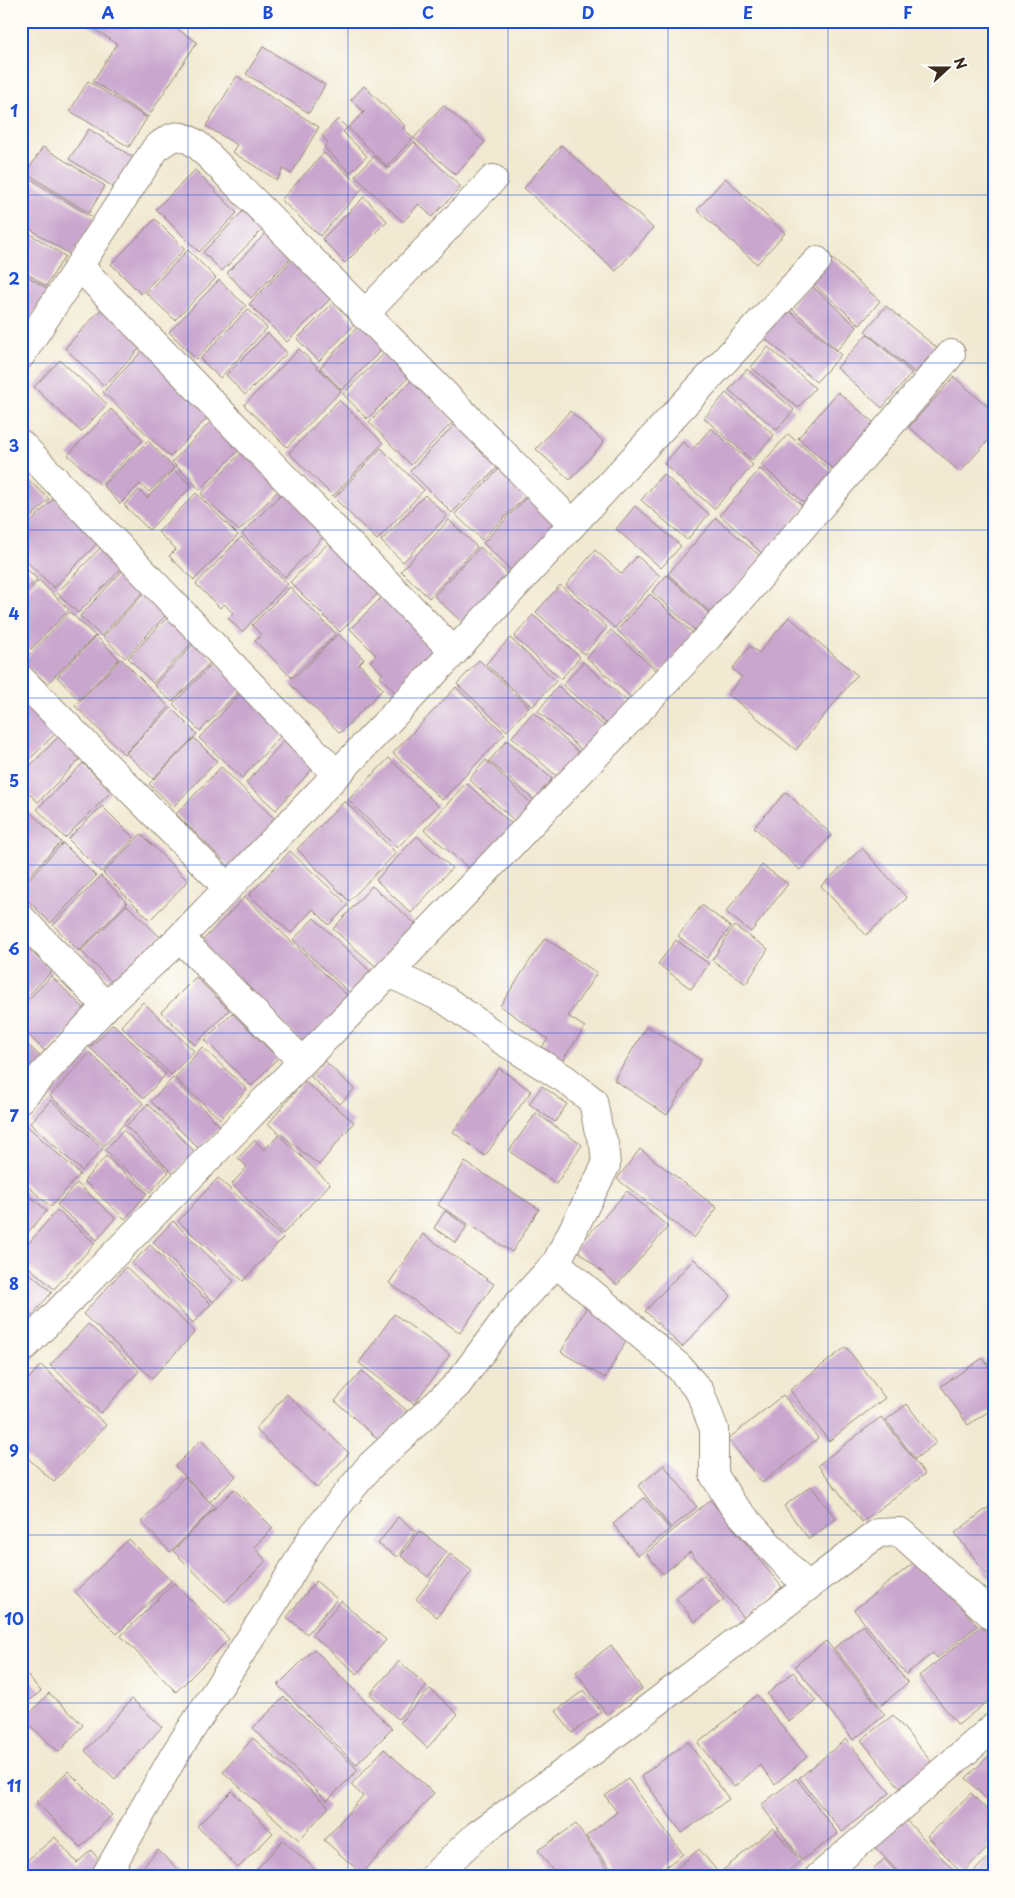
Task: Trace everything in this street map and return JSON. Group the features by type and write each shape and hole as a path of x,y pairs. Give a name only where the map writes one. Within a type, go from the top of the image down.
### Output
{"street":[{"path":"21,355 156,148 167,139 176,136 186,136 573,524"},
{"path":"364,315 493,179"},
{"path":"21,1098 106,1006 180,938 454,652 817,260"},
{"path":"80,267 454,652"},
{"path":"21,1350 389,973 709,636 951,354"},
{"path":"21,444 336,774"},
{"path":"21,679 228,887"},
{"path":"21,918 106,1006"},
{"path":"180,938 302,1061"},
{"path":"105,1877 175,1754 274,1602 314,1534 370,1466 457,1385 511,1312 556,1263 606,1164 604,1144 598,1128 593,1101 565,1079 502,1040 444,999 389,973"},
{"path":"556,1263 678,1367 700,1392 714,1429 714,1475 732,1504 807,1587"},
{"path":"433,1877 477,1835 576,1763 878,1534 900,1532 994,1617"},
{"path":"818,1877 994,1727"}],"building":[{"path":"88,21 165,21 197,42 148,117 93,81 117,44 87,24"},
{"path":"263,47 325,85 309,113 246,74"},
{"path":"237,76 319,127 291,174 283,169 277,180 232,152 237,145 206,126"},
{"path":"88,81 147,118 129,147 70,111"},
{"path":"364,86 405,126 403,128 413,138 387,166 348,128 364,112 351,100"},
{"path":"443,105 485,142 456,175 414,138"},
{"path":"338,119 347,128 343,132 367,156 350,173 324,147 328,143 322,136"},
{"path":"89,129 137,160 118,190 69,159"},
{"path":"414,142 461,187 432,217 419,204 403,222 355,176 374,156 388,169"},
{"path":"561,145 653,228 616,271 524,188"},
{"path":"43,147 105,186 89,213 26,173"},
{"path":"324,153 363,188 320,236 281,200"},
{"path":"195,170 237,213 199,252 156,209"},
{"path":"21,173 95,219 72,256 21,223"},
{"path":"725,178 785,233 757,264 697,210"},
{"path":"364,197 387,221 345,263 322,239"},
{"path":"245,209 264,228 222,271 203,252"},
{"path":"155,219 185,249 141,294 111,264"},
{"path":"21,228 65,256 46,286 21,269"},
{"path":"266,233 291,258 251,298 227,273"},
{"path":"188,250 216,278 175,320 146,293"},
{"path":"828,255 880,301 860,325 808,279"},
{"path":"296,256 335,294 287,342 249,304"},
{"path":"21,272 49,290 26,324 21,320"},
{"path":"219,280 246,306 196,359 169,332"},
{"path":"810,284 857,327 837,350 790,307"},
{"path":"334,302 355,324 319,361 297,339"},
{"path":"104,306 144,344 104,386 65,348"},
{"path":"886,306 937,348 915,373 865,331"},
{"path":"785,307 841,355 816,382 760,334"},
{"path":"248,309 267,328 220,378 200,359"},
{"path":"361,323 385,346 342,390 320,368"},
{"path":"268,333 287,353 245,395 226,375"},
{"path":"867,334 912,373 882,408 837,368"},
{"path":"146,347 213,412 170,457 103,392"},
{"path":"768,347 815,388 798,408 751,367"},
{"path":"299,349 341,391 287,447 244,405"},
{"path":"389,349 412,374 367,419 343,394"},
{"path":"60,360 107,404 81,432 34,387"},
{"path":"747,369 794,410 777,430 729,390"},
{"path":"954,377 994,412 994,434 960,472 909,427"},
{"path":"413,379 454,421 411,465 369,422"},
{"path":"838,392 881,429 841,476 798,438"},
{"path":"726,393 774,435 752,460 704,418"},
{"path":"339,400 383,443 333,496 289,453"},
{"path":"111,409 143,440 101,485 68,455"},
{"path":"570,411 604,442 570,480 536,449"},
{"path":"216,416 245,444 200,490 172,462"},
{"path":"457,422 500,465 452,513 410,471"},
{"path":"711,428 753,465 714,509 664,464 683,442 692,450"},
{"path":"788,434 836,476 809,507 761,465"},
{"path":"148,441 174,468 149,492 140,484 120,504 103,485"},
{"path":"247,447 285,484 239,531 201,494"},
{"path":"381,448 424,490 377,540 334,498"},
{"path":"499,469 526,496 482,540 455,514"},
{"path":"760,469 805,508 764,555 720,515"},
{"path":"174,470 192,486 149,530 124,505 139,490 147,498"},
{"path":"21,473 49,499 21,528"},
{"path":"663,474 709,514 687,540 641,500"},
{"path":"285,490 328,532 285,577 242,534"},
{"path":"196,493 238,535 194,580 169,556 176,549 158,532"},
{"path":"425,495 447,516 403,562 381,541"},
{"path":"528,496 560,529 516,575 483,543"},
{"path":"55,497 99,541 54,588 21,556 21,532"},
{"path":"635,506 681,546 661,568 616,529"},
{"path":"716,518 762,558 713,615 668,574"},
{"path":"449,520 477,547 429,598 401,571"},
{"path":"241,537 288,584 242,632 228,618 233,613 224,604 220,608 196,584"},
{"path":"333,538 383,588 340,632 290,582"},
{"path":"102,546 123,567 78,613 57,593"},
{"path":"480,547 512,578 466,626 434,596"},
{"path":"994,548 994,563 987,556"},
{"path":"595,550 622,574 637,556 660,576 615,628 566,585"},
{"path":"21,563 37,579 21,596"},
{"path":"125,568 146,589 101,636 80,616"},
{"path":"667,575 712,616 698,633 652,592"},
{"path":"39,580 69,610 31,649 21,640 21,598"},
{"path":"560,585 607,627 584,654 536,612"},
{"path":"290,587 336,634 292,678 255,641 261,635 252,625"},
{"path":"147,590 169,612 125,658 103,637"},
{"path":"387,592 443,647 397,694 380,677 383,674 370,661 376,655 350,629"},
{"path":"650,594 695,635 661,672 617,630"},
{"path":"70,612 95,636 47,684 23,661"},
{"path":"533,615 580,657 561,679 514,637"},
{"path":"169,616 194,641 153,683 128,658"},
{"path":"789,617 857,675 796,750 728,694 742,677 732,669 750,646 759,653"},
{"path":"611,630 657,671 633,699 587,658"},
{"path":"338,634 364,659 359,664 383,689 340,733 290,684"},
{"path":"96,636 119,659 79,700 57,677"},
{"path":"510,638 556,681 532,707 486,664"},
{"path":"196,642 213,660 172,702 154,685"},
{"path":"121,659 169,707 124,754 75,706"},
{"path":"479,660 529,707 507,731 457,684"},
{"path":"215,661 242,688 200,731 173,704"},
{"path":"583,662 629,703 609,726 563,685"},
{"path":"558,686 604,726 583,751 538,711"},
{"path":"456,687 505,734 442,800 393,753"},
{"path":"245,688 288,728 242,778 199,738"},
{"path":"31,703 58,731 21,768 21,713"},
{"path":"171,708 197,734 153,779 126,753"},
{"path":"533,712 581,754 560,779 512,737"},
{"path":"62,733 84,755 38,802 21,786 21,775"},
{"path":"290,734 319,761 276,810 246,783"},
{"path":"194,738 217,761 173,807 149,784"},
{"path":"507,740 552,779 534,800 489,761"},
{"path":"389,758 438,806 397,848 348,800"},
{"path":"486,760 534,806 518,824 469,779"},
{"path":"83,763 111,792 65,838 37,809"},
{"path":"221,767 276,820 231,868 176,814"},
{"path":"466,783 513,825 473,872 424,830"},
{"path":"786,792 832,835 800,870 754,827"},
{"path":"345,801 396,853 349,901 297,849"},
{"path":"21,802 27,808 21,814"},
{"path":"102,806 134,838 101,872 68,839"},
{"path":"30,812 61,842 21,884 21,821"},
{"path":"141,834 188,881 150,920 103,873"},
{"path":"417,836 452,868 411,913 376,880"},
{"path":"63,843 96,876 51,923 21,894 21,887"},
{"path":"862,848 907,898 866,935 821,886"},
{"path":"290,851 348,905 329,925 313,909 291,933 249,895"},
{"path":"762,865 788,884 751,932 726,912"},
{"path":"101,876 127,903 79,951 53,925"},
{"path":"372,886 419,927 381,971 333,929"},
{"path":"245,897 351,999 306,1046 200,943"},
{"path":"127,905 160,937 114,984 81,951"},
{"path":"702,905 731,927 707,958 678,936"},
{"path":"314,918 373,974 353,996 293,940"},
{"path":"734,926 768,949 746,984 712,960"},
{"path":"545,938 597,973 568,1016 585,1027 562,1061 542,1047 548,1039 500,1006"},
{"path":"676,940 709,964 691,989 658,964"},
{"path":"21,942 52,971 21,1003"},
{"path":"51,976 87,1011 47,1053 21,1028 21,1007"},
{"path":"196,977 229,1010 195,1045 161,1012"},
{"path":"143,1002 194,1051 171,1075 121,1026"},
{"path":"232,1013 278,1058 251,1086 205,1040"},
{"path":"113,1024 166,1074 144,1098 90,1048"},
{"path":"647,1026 701,1060 667,1115 614,1080"},
{"path":"21,1038 45,1061 21,1085"},
{"path":"202,1047 247,1089 220,1119 175,1078"},
{"path":"90,1053 143,1103 104,1146 50,1096"},
{"path":"325,1061 354,1089 340,1104 311,1077"},
{"path":"499,1068 531,1091 485,1156 453,1132"},
{"path":"173,1078 221,1127 199,1149 151,1101"},
{"path":"304,1081 354,1122 319,1165 268,1124"},
{"path":"542,1086 567,1104 555,1122 529,1104"},
{"path":"51,1100 103,1149 82,1171 30,1123"},
{"path":"148,1104 195,1152 173,1174 126,1126"},
{"path":"536,1113 582,1145 556,1184 509,1151"},
{"path":"25,1124 80,1174 51,1207 21,1180 21,1129"},
{"path":"123,1130 169,1172 150,1192 105,1150"},
{"path":"279,1135 330,1184 283,1234 232,1184 247,1167 238,1158 255,1140 264,1150"},
{"path":"640,1149 717,1208 694,1238 617,1179"},
{"path":"106,1156 147,1193 125,1219 84,1181"},
{"path":"465,1162 539,1209 512,1252 438,1205"},
{"path":"218,1178 283,1238 243,1281 178,1221"},
{"path":"77,1183 115,1218 97,1240 57,1205"},
{"path":"21,1188 47,1211 21,1240"},
{"path":"627,1191 668,1227 617,1285 576,1249"},
{"path":"57,1210 95,1243 54,1289 21,1260 21,1252"},
{"path":"445,1211 467,1226 456,1243 434,1228"},
{"path":"173,1221 234,1281 213,1302 153,1242"},
{"path":"423,1234 494,1284 460,1333 389,1283"},
{"path":"150,1245 211,1304 193,1323 132,1263"},
{"path":"694,1259 731,1296 682,1347 645,1311"},
{"path":"21,1266 52,1292 28,1320 21,1313"},
{"path":"126,1267 195,1332 152,1378 83,1314"},
{"path":"588,1305 632,1331 605,1378 561,1352"},
{"path":"394,1314 450,1355 414,1404 359,1363"},
{"path":"88,1324 139,1371 101,1413 50,1365"},
{"path":"846,1347 885,1398 829,1441 790,1390"},
{"path":"983,1358 994,1375 994,1408 968,1425 941,1386"},
{"path":"41,1365 106,1425 54,1482 21,1452 21,1387"},
{"path":"362,1371 407,1411 380,1441 335,1401"},
{"path":"287,1394 349,1453 317,1488 255,1429"},
{"path":"783,1395 818,1438 762,1483 728,1439"},
{"path":"907,1404 936,1443 915,1459 886,1420"},
{"path":"881,1417 925,1474 862,1522 818,1465"},
{"path":"201,1440 236,1476 210,1502 175,1466"},
{"path":"664,1465 697,1507 671,1528 638,1486"},
{"path":"184,1477 215,1507 170,1552 141,1522"},
{"path":"811,1486 836,1519 809,1539 784,1506"},
{"path":"234,1489 273,1528 254,1547 266,1561 225,1602 173,1551"},
{"path":"644,1498 670,1529 638,1556 613,1524"},
{"path":"710,1500 782,1587 745,1619 690,1552 663,1574 646,1553"},
{"path":"994,1503 994,1584 955,1533"},
{"path":"398,1517 416,1531 397,1557 378,1544"},
{"path":"419,1531 447,1552 428,1577 401,1556"},
{"path":"129,1539 171,1581 117,1634 75,1592"},
{"path":"450,1554 472,1571 437,1617 416,1599"},
{"path":"922,1556 977,1626 937,1658 933,1653 906,1674 854,1610"},
{"path":"704,1575 724,1599 695,1622 676,1598"},
{"path":"316,1581 337,1599 307,1634 287,1617"},
{"path":"174,1583 229,1639 176,1692 121,1636"},
{"path":"341,1601 386,1640 357,1674 312,1635"},
{"path":"863,1625 908,1683 880,1706 834,1648"},
{"path":"981,1626 994,1642 994,1696 958,1725 919,1676"},
{"path":"826,1641 885,1715 853,1740 795,1666"},
{"path":"611,1645 642,1689 607,1715 576,1672"},
{"path":"314,1649 392,1729 356,1765 278,1685"},
{"path":"399,1661 427,1686 398,1719 370,1694"},
{"path":"793,1672 816,1701 789,1722 767,1694"},
{"path":"27,1675 41,1691 29,1701 21,1691 21,1679"},
{"path":"430,1689 458,1714 427,1748 400,1722"},
{"path":"584,1690 601,1712 572,1733 556,1711"},
{"path":"49,1693 83,1725 59,1752 24,1720"},
{"path":"757,1695 807,1757 775,1784 760,1765 734,1787 698,1743"},
{"path":"284,1697 358,1770 327,1801 253,1728"},
{"path":"132,1699 162,1727 115,1779 85,1751"},
{"path":"893,1715 932,1763 900,1788 861,1740"},
{"path":"253,1738 329,1807 299,1840 223,1772"},
{"path":"846,1739 890,1793 842,1832 799,1778"},
{"path":"688,1742 729,1799 682,1833 641,1776"},
{"path":"384,1749 434,1793 362,1874 324,1840 363,1796 351,1785"},
{"path":"994,1751 994,1807 966,1778"},
{"path":"68,1771 112,1815 81,1847 36,1802"},
{"path":"796,1778 838,1834 802,1860 761,1805"},
{"path":"628,1779 683,1854 652,1877 616,1877 586,1836 617,1812 605,1796"},
{"path":"232,1791 273,1833 238,1868 197,1826"},
{"path":"971,1793 994,1817 994,1842 962,1873 927,1836"},
{"path":"905,1819 960,1877 903,1877 875,1847"},
{"path":"576,1824 609,1872 602,1877 557,1877 538,1850"},
{"path":"773,1828 801,1861 782,1877 727,1877 722,1871"},
{"path":"55,1837 77,1863 91,1850 108,1871 101,1877 36,1877 24,1863"},
{"path":"283,1840 323,1877 250,1877"},
{"path":"699,1849 722,1877 667,1877"},
{"path":"158,1850 186,1877 137,1877 135,1875"},
{"path":"994,1852 994,1877 968,1877"},
{"path":"884,1859 901,1877 866,1877"}]}
